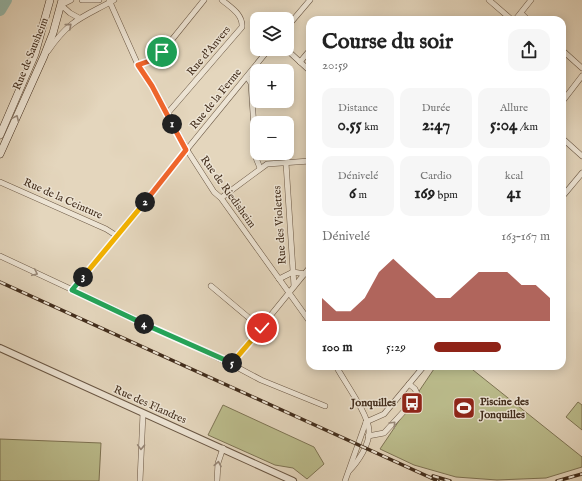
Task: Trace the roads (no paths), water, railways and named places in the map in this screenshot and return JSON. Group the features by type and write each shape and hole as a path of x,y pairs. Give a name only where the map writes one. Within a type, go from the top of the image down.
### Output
{"main road":[{"name":"Rue de Sausheim","path":"0,135 35,54 50,2"},
{"name":"Rue de Sausheim","path":"0,154 44,56 62,3"}],"street":[{"path":"71,0 62,3 70,13 79,18"},
{"path":"82,0 99,0"},
{"path":"138,65 155,59 204,0"},
{"name":"Rue d'Anvers","path":"167,114 242,27 240,16 222,0"},
{"path":"294,19 310,0"},
{"path":"490,0 508,16"},
{"path":"518,16 531,0"},
{"path":"44,56 60,34 79,18 111,1"},
{"name":"Rue de Riedisheim","path":"111,1 138,65 186,150 214,192 221,198 306,316"},
{"name":"Rue de Sausheim","path":"50,2 62,3"},
{"path":"521,13 524,16"},
{"path":"566,54 582,68"},
{"path":"300,62 306,55"},
{"name":"Rue de la Ferme","path":"72,290 264,56"},
{"path":"294,56 306,68"},
{"path":"566,97 582,76"},
{"path":"247,77 251,83 256,158 260,168"},
{"path":"566,142 582,156"},
{"path":"221,198 267,164 306,161"},
{"name":"Rue des Violettes","path":"286,163 294,286"},
{"path":"566,191 582,173"},
{"name":"Rue de la Ceinture","path":"0,182 106,229 117,236"},
{"path":"0,256 231,364 261,380 325,406"},
{"path":"279,279 293,272 304,274"},
{"path":"231,364 262,328 306,272"},
{"path":"211,286 262,328"},
{"name":"Rue des Flandres","path":"0,348 293,481"},
{"path":"338,370 369,428 368,436 357,463 349,471"},
{"path":"345,481 366,422 384,414 421,370"},
{"path":"368,436 384,433 418,396 415,389 409,384"},
{"path":"140,481 143,413"},
{"path":"217,481 218,463 223,448"}],"waterway":[{"path":"0,10 6,0"}],"railway":[{"path":"0,282 438,481"},
{"path":"557,481 582,474"},
{"path":"433,476 450,481"}],"place":[{"name":"Jonquilles","path":"412,403"},
{"name":"Piscine des Jonquilles","path":"464,408"}]}
